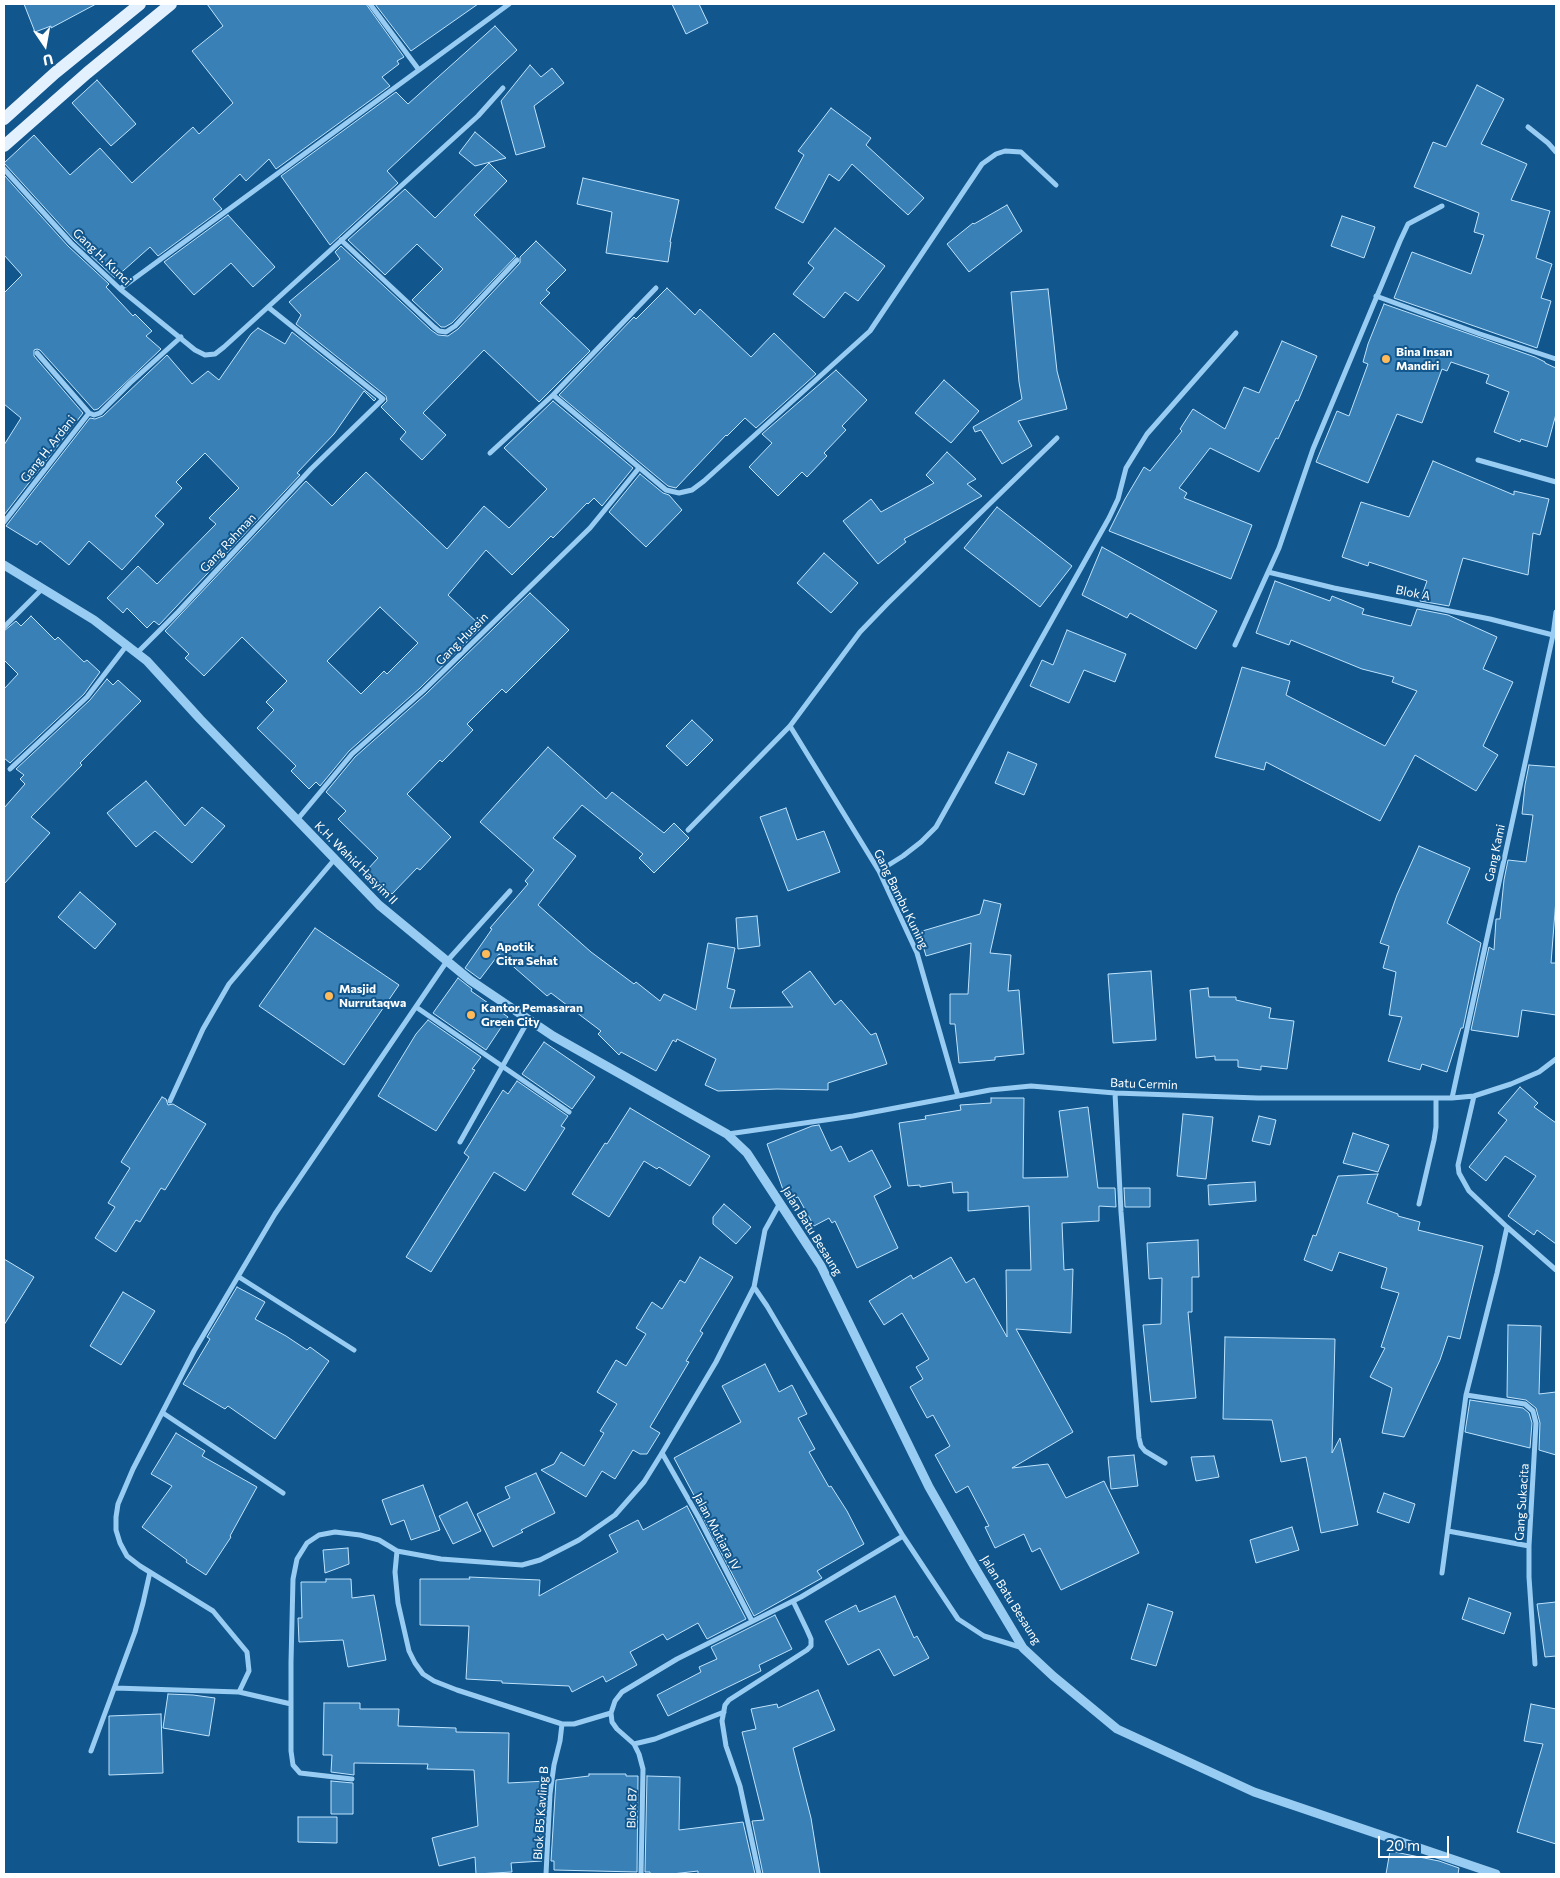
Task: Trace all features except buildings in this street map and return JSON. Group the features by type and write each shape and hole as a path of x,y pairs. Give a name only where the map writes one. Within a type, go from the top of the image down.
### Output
{"main road":[{"path":"4,119 55,73 140,4"},
{"path":"4,146 87,73 171,4"}],"street":[{"path":"370,4 418,70"},
{"path":"120,289 509,4"},
{"path":"268,307 478,116 503,88"},
{"path":"1528,127 1556,152"},
{"path":"554,395 666,490 679,494 692,490 704,482 870,331 982,164 996,154 1005,151 1021,152 1056,185"},
{"name":"Gang H. Kunci","path":"4,169 71,243 120,289 195,350 205,355 215,354 268,307"},
{"path":"1235,645 1268,572 1313,449 1408,224 1442,206"},
{"path":"341,240 434,327 446,332 517,260"},
{"path":"490,453 554,395 656,288"},
{"path":"1376,296 1556,360"},
{"name":"Gang Rahman","path":"137,653 333,448 383,399 268,307"},
{"path":"879,871 903,856 936,827 1109,518 1118,499 1126,468 1147,434 1236,333"},
{"name":"Gang H. Ardani","path":"36,353 89,413 94,415 100,413 181,337"},
{"name":"Gang H. Ardani","path":"4,522 89,413"},
{"path":"688,830 790,726 860,632 1057,438"},
{"path":"1478,460 1556,482"},
{"name":"Gang Husein","path":"297,820 352,754 423,691 590,528 639,468"},
{"name":"K.H. Wahid Hasyim II","path":"4,566 94,620 147,661 334,860 379,905 470,980 553,1036 727,1134"},
{"name":"Blok A","path":"1268,572 1334,588 1490,619 1553,635"},
{"path":"4,627 43,588"},
{"name":"Gang Kami","path":"1452,1098 1553,635 1556,612"},
{"path":"10,769 87,697 127,645"},
{"name":"Gang Bambu Kuning","path":"790,726 879,871 924,973 958,1096"},
{"path":"170,1101 203,1029 229,984 334,860"},
{"path":"239,1692 249,1671 247,1652 213,1611 127,1556 116,1530 118,1504 133,1469 194,1351 275,1214 447,961 510,891"},
{"path":"416,1007 569,1112"},
{"path":"460,1142 529,1020"},
{"name":"Batu Cermin","path":"727,1134 815,1122 990,1090 1031,1086 1115,1093 1258,1098 1452,1098 1474,1096 1511,1084 1539,1072 1556,1059"},
{"path":"1115,1093 1139,1438 1141,1446 1145,1451 1165,1463"},
{"path":"1474,1096 1458,1165 1459,1173 1469,1191 1556,1270"},
{"path":"1419,1204 1434,1140 1436,1098"},
{"name":"Jalan Batu Besaung","path":"727,1134 747,1153 821,1266 929,1488 1023,1648 1117,1730 1254,1792 1496,1874"},
{"path":"352,1779 300,1773 293,1765 291,1751 291,1704 293,1580 297,1559 307,1543 320,1535 334,1532 372,1538 397,1551 442,1559 522,1565 540,1560 578,1540 615,1515 644,1482 716,1362 754,1287 765,1230 780,1203"},
{"path":"1442,1573 1466,1395 1497,1273 1506,1226"},
{"path":"239,1277 354,1350"},
{"path":"754,1287 902,1536 958,1619 984,1636 1023,1648"},
{"name":"Gang Sukacita","path":"1466,1395 1525,1404 1533,1412 1536,1424 1529,1577 1535,1664"},
{"path":"163,1414 283,1493"},
{"name":"Jalan Mutiara IV","path":"662,1454 699,1518 752,1621"},
{"path":"1448,1531 1529,1546"},
{"path":"724,1712 655,1739 634,1744 617,1729 612,1722 611,1713 615,1701 622,1692 678,1659 793,1601 902,1536"},
{"path":"397,1551 395,1572 398,1603 409,1651 415,1664 423,1674 456,1690 562,1724 574,1724 611,1713"},
{"path":"91,1751 115,1688 143,1603 150,1572"},
{"path":"759,1874 740,1786 726,1746 722,1721 725,1705 729,1700 808,1650 811,1639 793,1601"},
{"path":"115,1688 239,1692 291,1704"},
{"name":"Blok B5 Kavling B","path":"546,1874 550,1794 562,1724"},
{"name":"Blok B7","path":"634,1744 643,1770 641,1874"}],"place":[{"name":"Bina Insan Mandiri","path":"1386,359"},
{"name":"Apotik Citra Sehat","path":"486,954"},
{"name":"Masjid Nurrutaqwa","path":"329,996"},
{"name":"Kantor Pemasaran Green City","path":"471,1015"}]}
